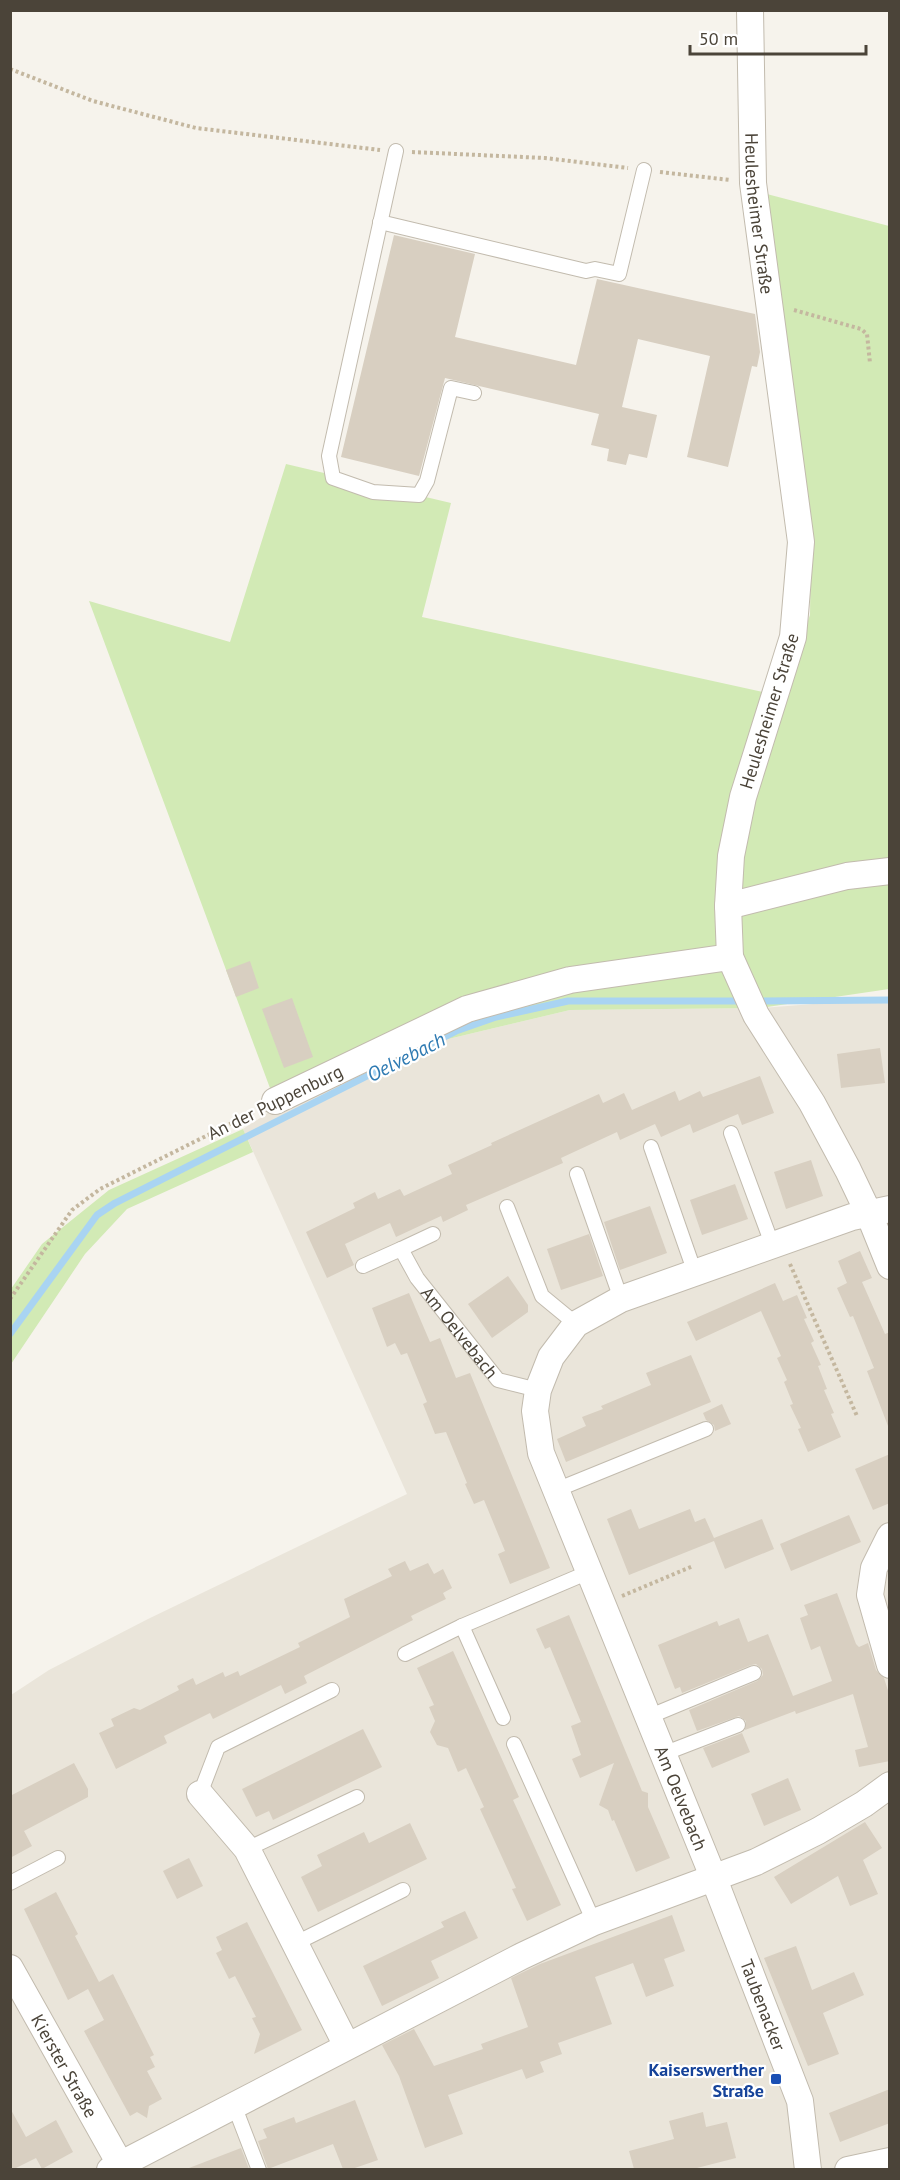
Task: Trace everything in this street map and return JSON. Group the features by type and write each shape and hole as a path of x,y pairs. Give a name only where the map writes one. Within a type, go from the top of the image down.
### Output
{"street":[{"name":"Heulesheimer Straße","path":"750,10 753,183 801,542 793,637 743,798 731,856 728,906 730,957 756,1015 812,1103 848,1170 879,1212 890,1266"},
{"path":"728,906 847,876 890,871"},
{"name":"An der Puppenburg","path":"275,1101 467,1009 570,980 730,957"},
{"name":"Am Oelvebach","path":"714,1879 542,1453 535,1411 538,1390 551,1357 576,1324 621,1299 852,1216 879,1212"},
{"path":"890,1536 874,1568 870,1595 890,1665"},
{"path":"115,2167 522,1956 594,1922 756,1862 818,1831 864,1804 890,1785"},
{"path":"200,1794 247,1849 347,2046"},
{"name":"Taubenacker","path":"714,1879 800,2101 808,2169"},
{"name":"Kierster Straße","path":"10,1968 115,2167"},
{"path":"848,2169 890,2161"}],"lane":[{"path":"396,151 329,456 333,478 373,492 418,495 427,481 451,388 474,393"},
{"path":"380,222 586,271 595,269 619,274 644,170"},
{"path":"731,1132 776,1243"},
{"path":"651,1147 695,1273"},
{"path":"577,1174 621,1299"},
{"path":"507,1207 542,1296 576,1324"},
{"path":"363,1266 433,1234"},
{"name":"Am Oelvebach","path":"401,1249 417,1278 498,1380 538,1390"},
{"path":"556,1490 706,1429"},
{"path":"405,1654 462,1626 589,1572"},
{"path":"462,1626 503,1718"},
{"path":"648,1717 754,1673"},
{"path":"200,1794 218,1747 332,1690"},
{"path":"663,1754 738,1725"},
{"path":"514,1744 594,1922"},
{"path":"247,1849 357,1797"},
{"path":"10,1883 58,1858"},
{"path":"296,1943 403,1890"},
{"path":"234,2105 259,2169"}],"path":[{"path":"769,303 861,329 867,334 870,363"},
{"name":"An der Puppenburg","path":"10,1299 72,1210 100,1189 275,1101"},
{"path":"776,1243 857,1416"},
{"path":"602,1605 693,1566"}],"shaded area":[{"path":"889,998 889,2169 11,2170 11,1695 49,1670 148,1619 407,1494 243,1129 277,1107 419,1046 570,1010 761,1008"}],"green space":[{"path":"763,193 889,226 889,989 761,1008 570,1010 419,1046 277,1107 89,601 230,642 286,464 451,503 422,617 781,696 810,615 811,536"},
{"path":"243,1129 253,1152 127,1209 85,1254 11,1364 11,1289 42,1244 109,1190"}],"building":[{"path":"394,235 475,254 455,337 576,365 597,279 755,314 760,352 757,367 752,366 728,467 687,457 710,356 638,339 622,407 657,415 647,458 629,454 626,465 607,461 609,449 591,445 599,414 445,378 419,476 341,457"},
{"path":"250,961 259,988 236,997 226,970"},
{"path":"292,998 313,1057 284,1068 262,1009"},
{"path":"880,1048 885,1083 841,1088 837,1054"},
{"path":"760,1076 774,1113 742,1125 738,1114 693,1133 690,1124 661,1137 655,1124 620,1140 617,1132 561,1158 563,1163 466,1205 468,1210 443,1222 441,1216 396,1237 390,1223 345,1244 354,1265 327,1278 306,1232 355,1208 353,1203 375,1192 378,1199 400,1189 404,1196 452,1174 448,1165 599,1094 603,1103 624,1093 632,1110 675,1091 679,1101 700,1091 703,1097"},
{"path":"811,1160 823,1196 786,1209 774,1172"},
{"path":"735,1184 748,1219 702,1235 690,1200"},
{"path":"650,1206 667,1253 620,1270 604,1222"},
{"path":"589,1234 603,1276 561,1290 547,1249"},
{"path":"860,1251 872,1278 862,1282 885,1334 890,1332 888,1426 867,1371 874,1368 853,1316 850,1317 837,1288 847,1283 838,1261"},
{"path":"508,1276 528,1305 528,1312 492,1338 468,1304"},
{"path":"775,1283 783,1301 797,1295 807,1318 804,1319 814,1341 811,1343 821,1365 818,1366 827,1389 824,1390 841,1437 808,1452 798,1429 801,1428 790,1405 793,1404 784,1382 787,1380 777,1358 781,1356 761,1311 696,1341 687,1322"},
{"path":"409,1293 430,1342 440,1338 456,1378 470,1373 550,1568 510,1584 498,1554 505,1551 484,1500 474,1504 446,1432 435,1434 423,1404 427,1402 407,1353 401,1355 395,1343 387,1347 372,1308"},
{"path":"691,1355 711,1402 566,1462 557,1439 586,1426 582,1417 603,1409 601,1406 651,1385 646,1373"},
{"path":"722,1404 731,1424 715,1431 714,1425 706,1420 703,1413"},
{"path":"890,1454 890,1503 873,1510 855,1469"},
{"path":"631,1509 639,1529 690,1509 695,1522 705,1518 714,1538 762,1519 774,1549 725,1569 714,1541 629,1575 607,1519"},
{"path":"849,1515 861,1542 791,1571 780,1544"},
{"path":"405,1561 410,1571 428,1563 434,1574 443,1569 452,1588 443,1593 446,1599 411,1616 413,1620 304,1676 307,1683 285,1694 281,1685 213,1719 210,1713 164,1736 167,1743 116,1769 99,1733 114,1726 111,1719 134,1708 140,1710 179,1690 177,1686 193,1678 196,1685 223,1672 225,1677 238,1671 240,1676 300,1647 298,1643 350,1617 344,1599 392,1576 388,1569"},
{"path":"837,1593 856,1644 859,1647 868,1643 876,1670 884,1678 890,1697 890,1761 859,1767 855,1750 868,1747 853,1694 796,1714 795,1711 745,1730 746,1721 739,1716 697,1731 689,1710 757,1681 763,1675 762,1669 756,1664 751,1665 682,1693 680,1687 675,1689 658,1645 717,1621 719,1626 739,1618 748,1642 768,1634 793,1696 832,1681 820,1646 811,1650 800,1618 808,1615 804,1605"},
{"path":"569,1615 642,1791 648,1793 648,1807 670,1858 636,1872 614,1820 612,1821 608,1810 599,1805 614,1763 580,1778 572,1759 581,1755 571,1726 581,1722 550,1647 545,1649 536,1629"},
{"path":"453,1651 519,1797 513,1800 561,1905 527,1921 512,1889 516,1888 480,1809 484,1807 466,1768 458,1772 448,1748 437,1745 430,1732 435,1721 429,1707 434,1705 417,1668"},
{"path":"363,1729 382,1767 273,1820 269,1811 256,1817 242,1789"},
{"path":"742,1733 750,1752 712,1768 703,1748"},
{"path":"74,1763 88,1789 88,1797 24,1831 32,1846 10,1858 10,1796"},
{"path":"788,1778 801,1810 764,1826 751,1794"},
{"path":"865,1822 882,1848 863,1860 878,1894 850,1906 838,1876 791,1904 774,1877"},
{"path":"410,1823 427,1859 318,1912 301,1877 322,1866 317,1855 364,1832 369,1843"},
{"path":"189,1858 203,1886 177,1899 163,1871"},
{"path":"56,1892 78,1934 75,1936 99,1982 113,1974 154,2055 150,2057 155,2067 147,2071 162,2099 149,2106 147,2118 137,2112 130,2116 84,2031 104,2020 88,1989 68,2000 24,1909"},
{"path":"465,1911 478,1938 431,1961 439,1978 382,2006 363,1966 444,1927 441,1922"},
{"path":"672,1915 685,1951 664,1959 674,1986 646,1997 633,1963 595,1977 612,2024 558,2043 562,2054 540,2062 544,2072 526,2079 522,2069 448,2095 463,2134 425,2148 399,2076 382,2045 414,2029 434,2066 483,2049 481,2044 528,2027 511,1978 540,1964"},
{"path":"247,1922 302,2030 254,2054 260,2034 252,2018 256,2017 235,1976 229,1979 216,1953 222,1950 216,1937"},
{"path":"796,1946 812,1990 854,1972 864,1995 823,2013 839,2054 808,2066 764,1958"},
{"path":"890,2089 890,2123 840,2142 829,2113"},
{"path":"355,2100 378,2160 352,2169 343,2169 333,2144 268,2169 258,2141 267,2138 263,2129 294,2117 296,2123"},
{"path":"10,2108 26,2137 56,2120 73,2152 42,2169 36,2158 10,2169"},
{"path":"703,2112 706,2127 727,2122 736,2158 693,2169 634,2169 629,2151 674,2139 669,2121"},
{"path":"241,2148 249,2169 189,2168"}],"waterway":[{"name":"Oelvebach","path":"756,1001 890,1000"},
{"name":"Oelvebach","path":"10,1334 97,1215 115,1203 456,1031 496,1017 568,1001 745,1001"}],"place":[{"name":"Kaiserswerther Straße","path":"776,2079"}]}
